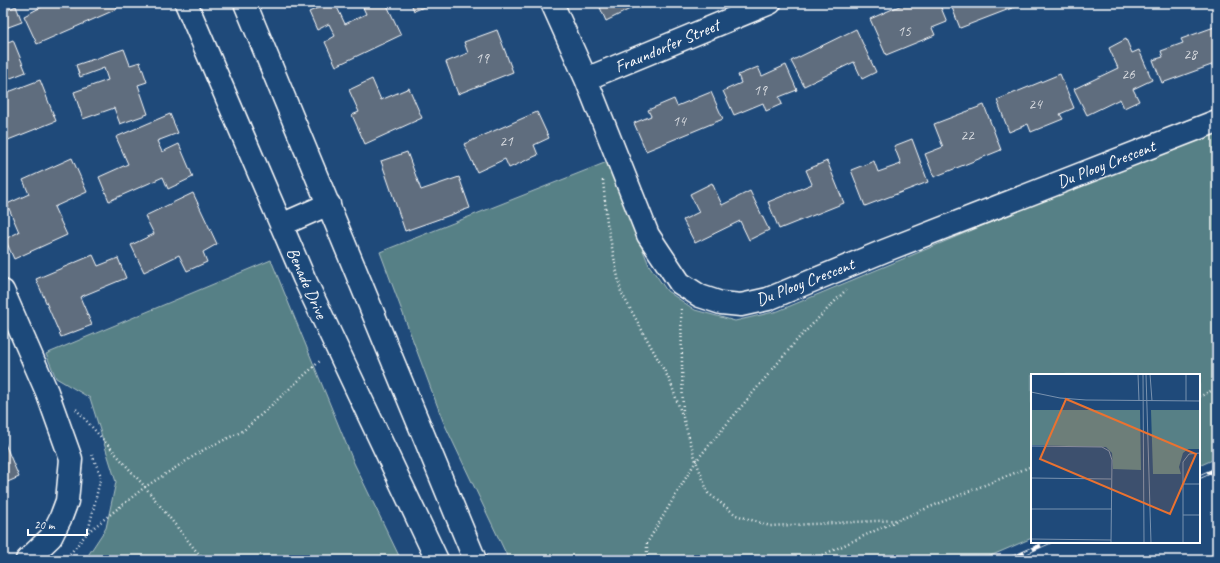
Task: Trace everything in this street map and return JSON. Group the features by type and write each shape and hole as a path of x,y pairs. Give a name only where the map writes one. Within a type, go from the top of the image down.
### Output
{"street":[{"name":"Benade Drive","path":"186,3 304,278 437,560"},
{"path":"245,3 329,204 474,560"},
{"name":"Du Plooy Crescent","path":"552,3 586,79 648,235 680,283 700,296 722,303 741,305 768,299 884,251 1217,121"},
{"name":"Fraundorfer Street","path":"586,79 770,3"},
{"path":"282,225 329,204"},
{"path":"3,291 47,392 71,459 67,501 61,517 51,537 26,560"}],"path":[{"path":"616,155 602,170 607,223 621,292 670,381 708,493 736,515 770,526 898,520"},
{"path":"680,283 683,418"},
{"path":"647,560 647,542 696,461 797,340 852,285"},
{"path":"88,532 145,487 205,449 243,431 335,346"},
{"path":"1200,397 1217,388"},
{"path":"74,407 145,487 197,552 206,560"},
{"path":"812,560 898,520 1031,466"}],"green space":[{"path":"1217,128 1217,458 1200,466 1200,374 1031,374 1031,538 981,560 509,560 443,421 380,252 607,162 649,265 667,291 695,310 735,321 778,311"},
{"path":"271,260 354,463 401,560 85,560 106,528 116,482 90,398 56,378 46,354"}],"building":[{"path":"49,3 115,3 117,9 37,44 24,16"},
{"path":"328,3 335,3 345,24 366,14 361,3 386,3 401,35 336,66 325,42 335,36 329,24 317,30 309,12"},
{"path":"411,3 435,3 414,11"},
{"path":"598,3 642,3 606,21"},
{"path":"906,3 939,3 947,22 932,28 935,35 886,55 870,19"},
{"path":"957,3 1025,3 960,28 951,5"},
{"path":"16,6 22,22 3,29 3,12"},
{"path":"1217,26 1217,63 1162,83 1153,60 1163,57 1161,51 1183,43 1181,39"},
{"path":"856,29 876,72 862,79 854,62 804,86 791,61"},
{"path":"497,30 513,72 458,94 446,62 468,53 464,42"},
{"path":"1126,39 1132,53 1139,50 1152,80 1133,89 1139,101 1124,108 1120,99 1087,115 1074,89 1118,68 1109,48"},
{"path":"13,40 26,72 3,81 3,44"},
{"path":"124,49 130,65 140,62 147,82 138,85 148,114 120,124 114,108 83,119 74,92 108,80 104,68 80,77 76,65"},
{"path":"786,65 797,90 779,97 782,104 766,111 763,103 734,115 723,91 741,83 738,75 758,67 762,76"},
{"path":"1060,74 1074,108 1060,114 1063,119 1031,132 1028,124 1009,132 997,100"},
{"path":"372,79 381,100 409,88 422,118 365,144 352,115 359,112 349,90"},
{"path":"40,80 56,121 3,142 3,94"},
{"path":"711,92 723,119 646,151 634,123 651,116 648,110 674,99 677,106"},
{"path":"984,105 1001,150 934,177 925,154 943,147 934,124"},
{"path":"537,112 549,138 534,145 538,155 509,168 505,159 477,172 464,144"},
{"path":"170,114 178,133 157,141 162,152 179,144 193,177 168,189 163,177 109,201 99,177 128,164 116,137"},
{"path":"912,139 928,182 865,206 851,170 874,161 878,172 901,164 894,146"},
{"path":"407,152 421,190 459,177 470,208 405,231 381,161"},
{"path":"72,158 87,192 54,207 67,235 14,259 5,239 19,232 7,204 29,194 23,180"},
{"path":"827,161 844,203 779,229 768,202 812,184 806,170"},
{"path":"712,183 722,205 750,191 769,230 749,240 740,221 695,243 683,220 699,212 690,194"},
{"path":"193,193 217,244 203,252 207,262 187,271 179,255 144,272 131,245 154,234 145,216"},
{"path":"93,255 98,266 118,258 126,278 80,297 92,325 61,337 36,279"},
{"path":"3,439 19,477 3,484"}],"railway":[{"path":"1200,477 1217,469"},
{"path":"1008,560 1047,543"}]}
